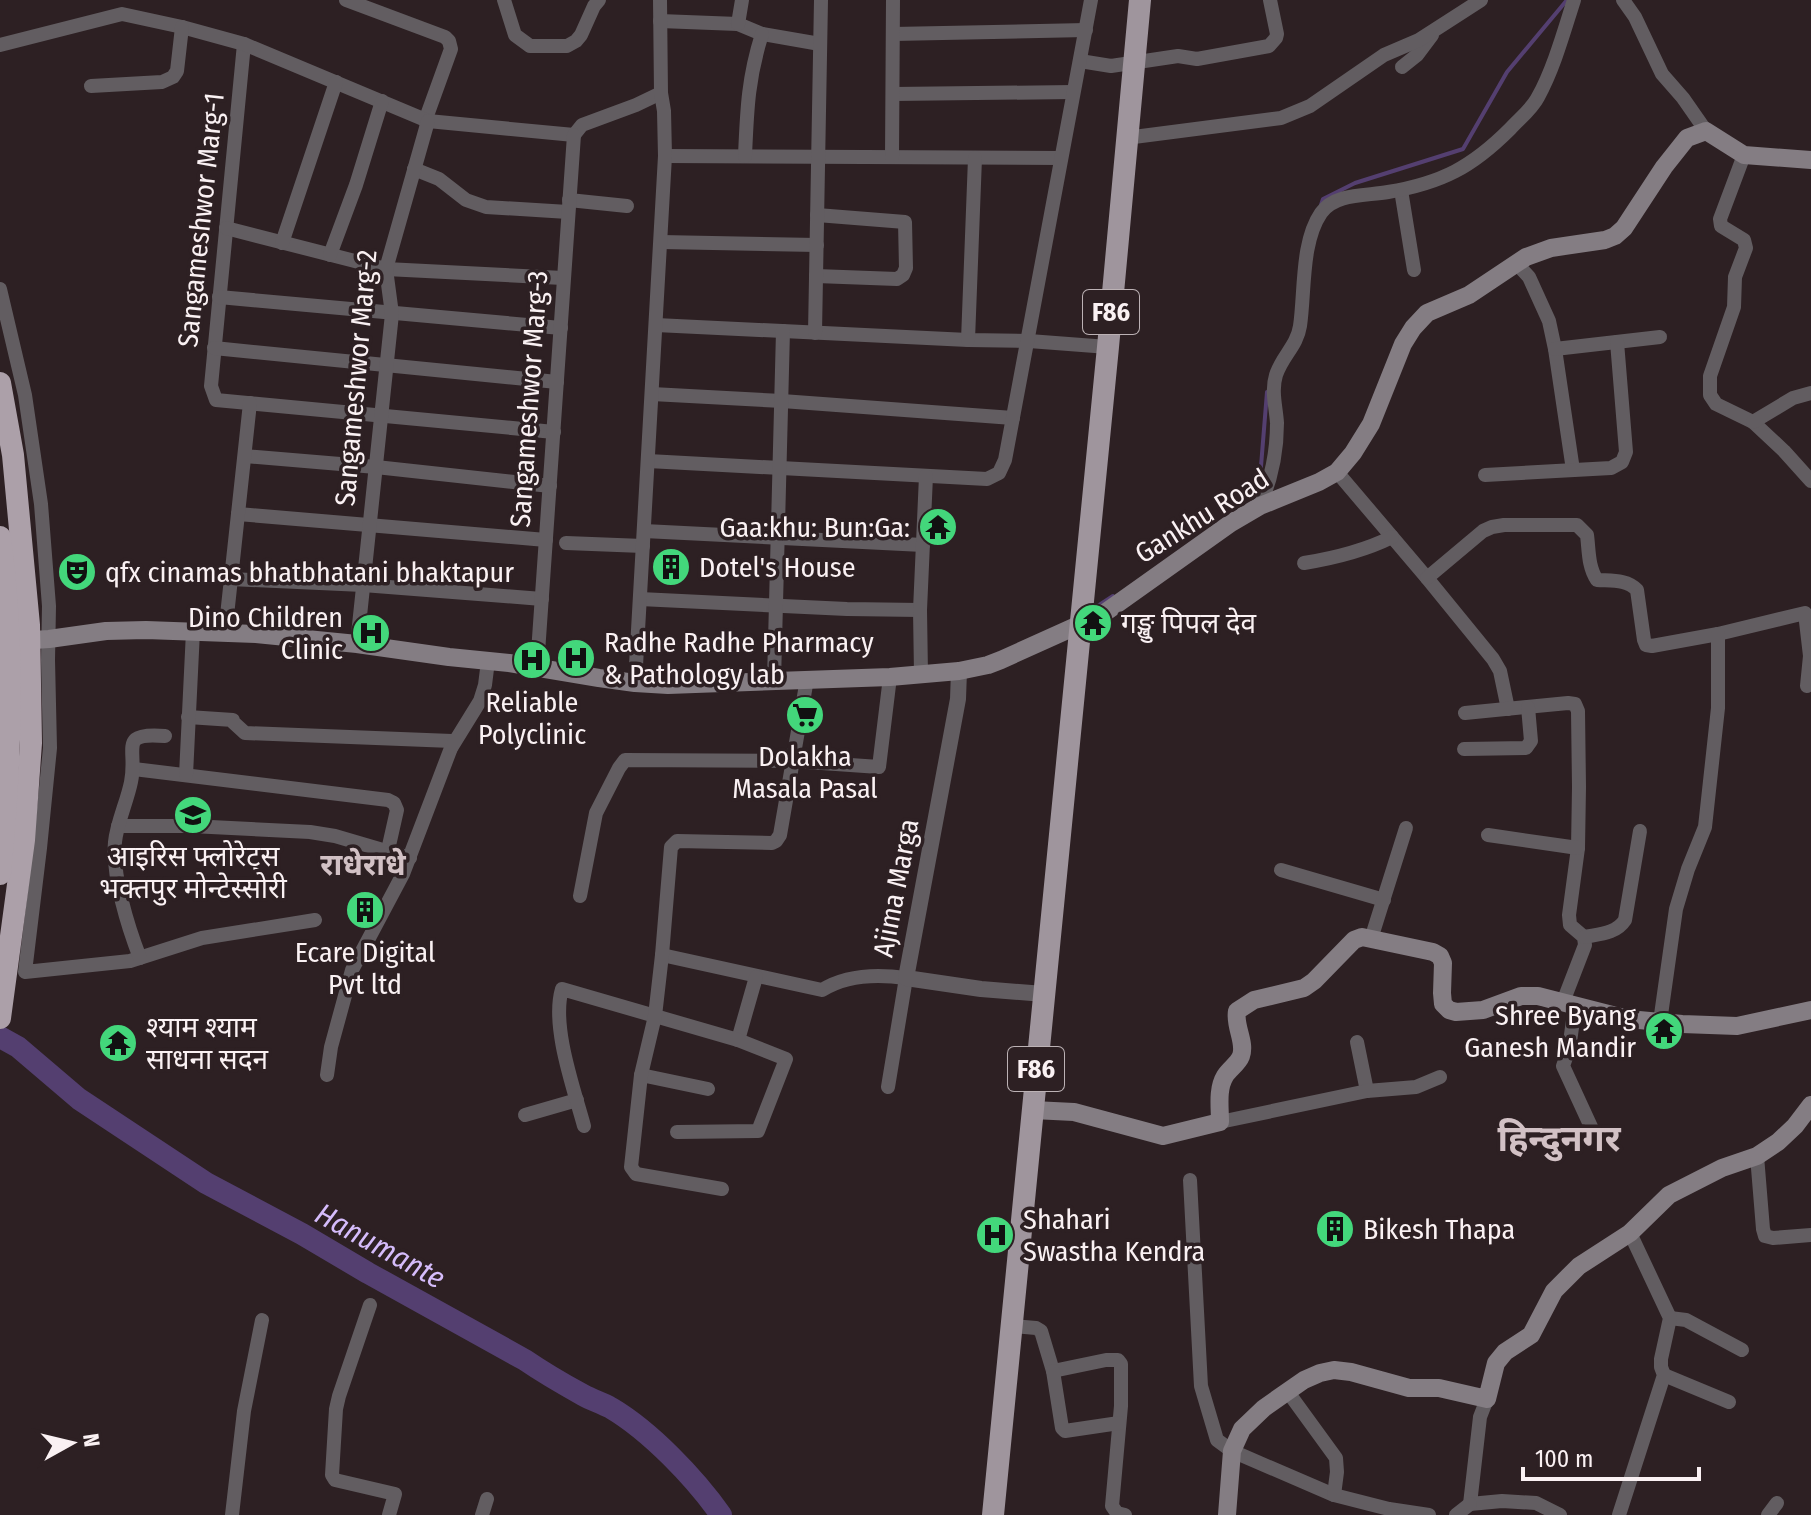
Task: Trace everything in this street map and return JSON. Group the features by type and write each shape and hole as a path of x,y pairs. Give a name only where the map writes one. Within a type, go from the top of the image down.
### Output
{"highway":[{"path":"0,383 13,455 22,641 31,743 26,814 0,1018"},
{"path":"0,537 22,641 10,701 0,874"}],"main road":[{"name":"F86","path":"993,1515 1140,0"},
{"path":"1706,131 1744,155 1811,160"},
{"name":"Gankhu Road","path":"22,641 106,631 256,634 357,644 668,685 890,677 959,671 988,665 1103,614 1231,523 1260,506 1337,472 1371,424 1403,344 1419,319 1469,295 1526,257 1615,236 1624,228 1687,138 1706,131"},
{"path":"1033,1110 1074,1112 1163,1136 1220,1122 1220,1091 1225,1077 1241,1059 1235,1019 1237,1011 1254,1000 1304,988 1354,940 1362,937 1440,956 1443,963 1443,1004 1456,1012 1483,1010 1521,996 1538,996 1628,1019 1737,1026 1811,1010"},
{"path":"1227,1515 1232,1451 1242,1429 1264,1408 1304,1380 1334,1370 1409,1388 1439,1388 1487,1399 1496,1363 1505,1352 1531,1335 1548,1301 1579,1266 1630,1233 1669,1195 1722,1168 1757,1156 1778,1142 1811,1105"}],"street":[{"name":"Sangameshwor Marg-2","path":"346,0 445,37 451,49 427,121 386,269 392,314 357,644"},
{"path":"504,0 515,35 530,46 567,46 581,35 599,0"},
{"path":"635,683 665,156 660,0"},
{"path":"738,24 742,0"},
{"path":"815,333 821,0"},
{"path":"892,157 893,0"},
{"path":"648,461 987,479 999,473 1003,468 1029,341 1091,0"},
{"path":"1080,61 1111,66 1178,56 1197,59 1269,46 1277,34 1270,0"},
{"path":"1126,138 1281,118 1310,106 1384,55 1419,40 1481,0"},
{"path":"1260,506 1269,486 1275,454 1275,376 1295,345 1300,330 1307,254 1315,225 1327,207 1337,201 1401,190 1439,179 1488,151 1538,99 1574,0"},
{"path":"1623,0 1635,17 1662,74 1706,131"},
{"path":"0,45 122,5 182,27 244,44 427,121 574,135 582,125 661,93"},
{"path":"660,21 738,24 762,34 820,44"},
{"path":"91,86 162,82 173,77 177,71 182,27"},
{"path":"893,34 1086,30"},
{"path":"1402,67 1417,55 1433,31"},
{"path":"745,156 748,93 762,34"},
{"name":"Sangameshwor Marg-1","path":"244,44 211,386 216,400 250,403"},
{"path":"282,243 336,82"},
{"path":"893,94 1073,92"},
{"path":"330,255 382,101"},
{"name":"Sangameshwor Marg-3","path":"537,667 574,135"},
{"path":"1744,155 1720,219 1721,226 1744,240 1746,248 1735,277 1734,307 1710,376 1710,395 1716,404 1753,422 1811,481"},
{"path":"665,156 1061,158"},
{"path":"968,340 975,158"},
{"path":"414,169 439,179 466,200 486,207 627,206"},
{"path":"1401,190 1414,270"},
{"path":"816,276 897,279 906,268 905,222 817,215"},
{"path":"226,228 386,269 563,278"},
{"path":"661,242 817,245"},
{"path":"1517,264 1529,277 1549,321 1573,470"},
{"path":"0,289 25,395 41,504 49,606 22,641 50,748 25,972 130,961 202,938 315,920"},
{"path":"219,297 561,328"},
{"path":"656,325 1108,347"},
{"path":"774,681 783,331"},
{"path":"1555,349 1660,337"},
{"path":"1485,475 1611,468 1622,462 1626,452 1617,342"},
{"path":"214,348 557,382"},
{"path":"1753,422 1793,398 1811,393"},
{"path":"652,394 1013,418"},
{"path":"225,634 250,403 554,432"},
{"path":"245,456 550,486"},
{"path":"1337,472 1493,659 1500,671 1508,709"},
{"path":"921,674 920,610 926,476"},
{"path":"238,514 546,540"},
{"path":"1427,578 1483,531 1492,527 1577,525 1587,535 1590,565 1597,580 1625,582 1637,590 1646,645 1718,634 1808,612 1810,656 1807,686"},
{"path":"1304,563 1329,559 1392,537"},
{"path":"566,543 778,538 923,545"},
{"path":"231,579 363,585 542,599"},
{"path":"640,599 920,610"},
{"path":"186,775 193,631"},
{"path":"1660,1022 1676,909 1705,827 1718,708 1718,634"},
{"path":"327,1075 331,1047 352,970 410,858 451,748 480,701 488,661"},
{"name":"Ajima Marga","path":"959,671 958,699 906,978 1044,994"},
{"path":"580,896 596,813 625,760 793,761 879,767 890,677"},
{"path":"722,1189 636,1174 631,1167 641,1075 655,1016 671,847 677,841 776,841 780,835 807,679"},
{"path":"1465,713 1568,703 1575,704 1578,711 1578,848 1569,915 1570,925 1584,937 1585,945 1569,1004 1569,1049 1563,1066 1598,1142"},
{"path":"1464,749 1526,748 1531,741 1528,707"},
{"path":"188,717 233,720 245,733 452,741 451,748"},
{"path":"140,958 116,877 115,842 134,769 132,751 137,738 143,734 165,736"},
{"path":"134,769 388,800 394,803 397,810 388,850"},
{"path":"118,826 310,832 335,836 410,858"},
{"path":"1371,939 1406,828"},
{"path":"1584,937 1615,930 1625,920 1640,831"},
{"path":"1488,835 1578,848"},
{"path":"1281,870 1384,900"},
{"path":"662,955 822,990 836,981 883,975 906,978 888,1087"},
{"path":"738,1040 756,977"},
{"path":"584,1126 560,1028 562,989 738,1040 786,1059 758,1131 677,1132"},
{"path":"1357,1042 1367,1091"},
{"path":"641,1075 708,1089"},
{"path":"1220,1122 1367,1091 1416,1087 1440,1077"},
{"path":"525,1115 577,1100"},
{"path":"1757,1156 1765,1236 1811,1235"},
{"path":"1190,1180 1201,1386 1217,1440 1232,1451 1334,1495 1389,1512 1429,1515"},
{"path":"1619,1515 1664,1375 1661,1359 1670,1318 1630,1233"},
{"path":"370,1305 336,1409 332,1475 335,1480 395,1494 389,1515"},
{"path":"1670,1318 1686,1320 1742,1350"},
{"path":"232,1515 244,1411 262,1320"},
{"path":"1012,1326 1041,1331 1065,1431 1119,1423"},
{"path":"1053,1371 1106,1360 1118,1360 1121,1364 1112,1506 1117,1513 1125,1515"},
{"path":"1664,1375 1729,1402"},
{"path":"1288,1392 1336,1458 1334,1495"},
{"path":"1470,1504 1480,1417 1487,1399"},
{"path":"482,1515 487,1499"},
{"path":"1456,1515 1470,1504 1502,1501 1536,1503 1560,1515"}],"waterway":[{"path":"1321,205 1323,199 1355,183 1463,149 1507,72 1567,0"},
{"path":"1259,491 1267,392"},
{"path":"1090,611 1113,596"},
{"name":"Hanumante","path":"0,1037 18,1047 79,1099 206,1183 302,1234 568,1387 611,1408 671,1456 721,1515"}],"place":[{"name":"Gaa:khu: Bun:Ga:","path":"938,527"},
{"name":"Dotel's House","path":"671,567"},
{"name":"qfx cinamas bhatbhatani bhaktapur","path":"77,572"},
{"name":"गङ्खु पिपल देव","path":"1093,623"},
{"name":"Dino Children Clinic","path":"371,633"},
{"name":"Radhe Radhe Pharmacy & Pathology lab","path":"576,658"},
{"name":"Reliable Polyclinic","path":"532,660"},
{"name":"Dolakha Masala Pasal","path":"805,715"},
{"name":"आइरिस फ्लोरेट्स भक्तपुर मोन्टेस्सोरी","path":"193,815"},
{"name":"Ecare Digital Pvt ltd","path":"365,910"},
{"name":"Shree Byang Ganesh Mandir","path":"1664,1031"},
{"name":"श्याम श्याम साधना सदन","path":"118,1043"},
{"name":"Bikesh Thapa","path":"1335,1229"},
{"name":"Shahari Swastha Kendra","path":"995,1235"}],"district":[{"name":"राधेराधे","path":"363,865"},
{"name":"हिन्दुनगर","path":"1559,1139"}]}
